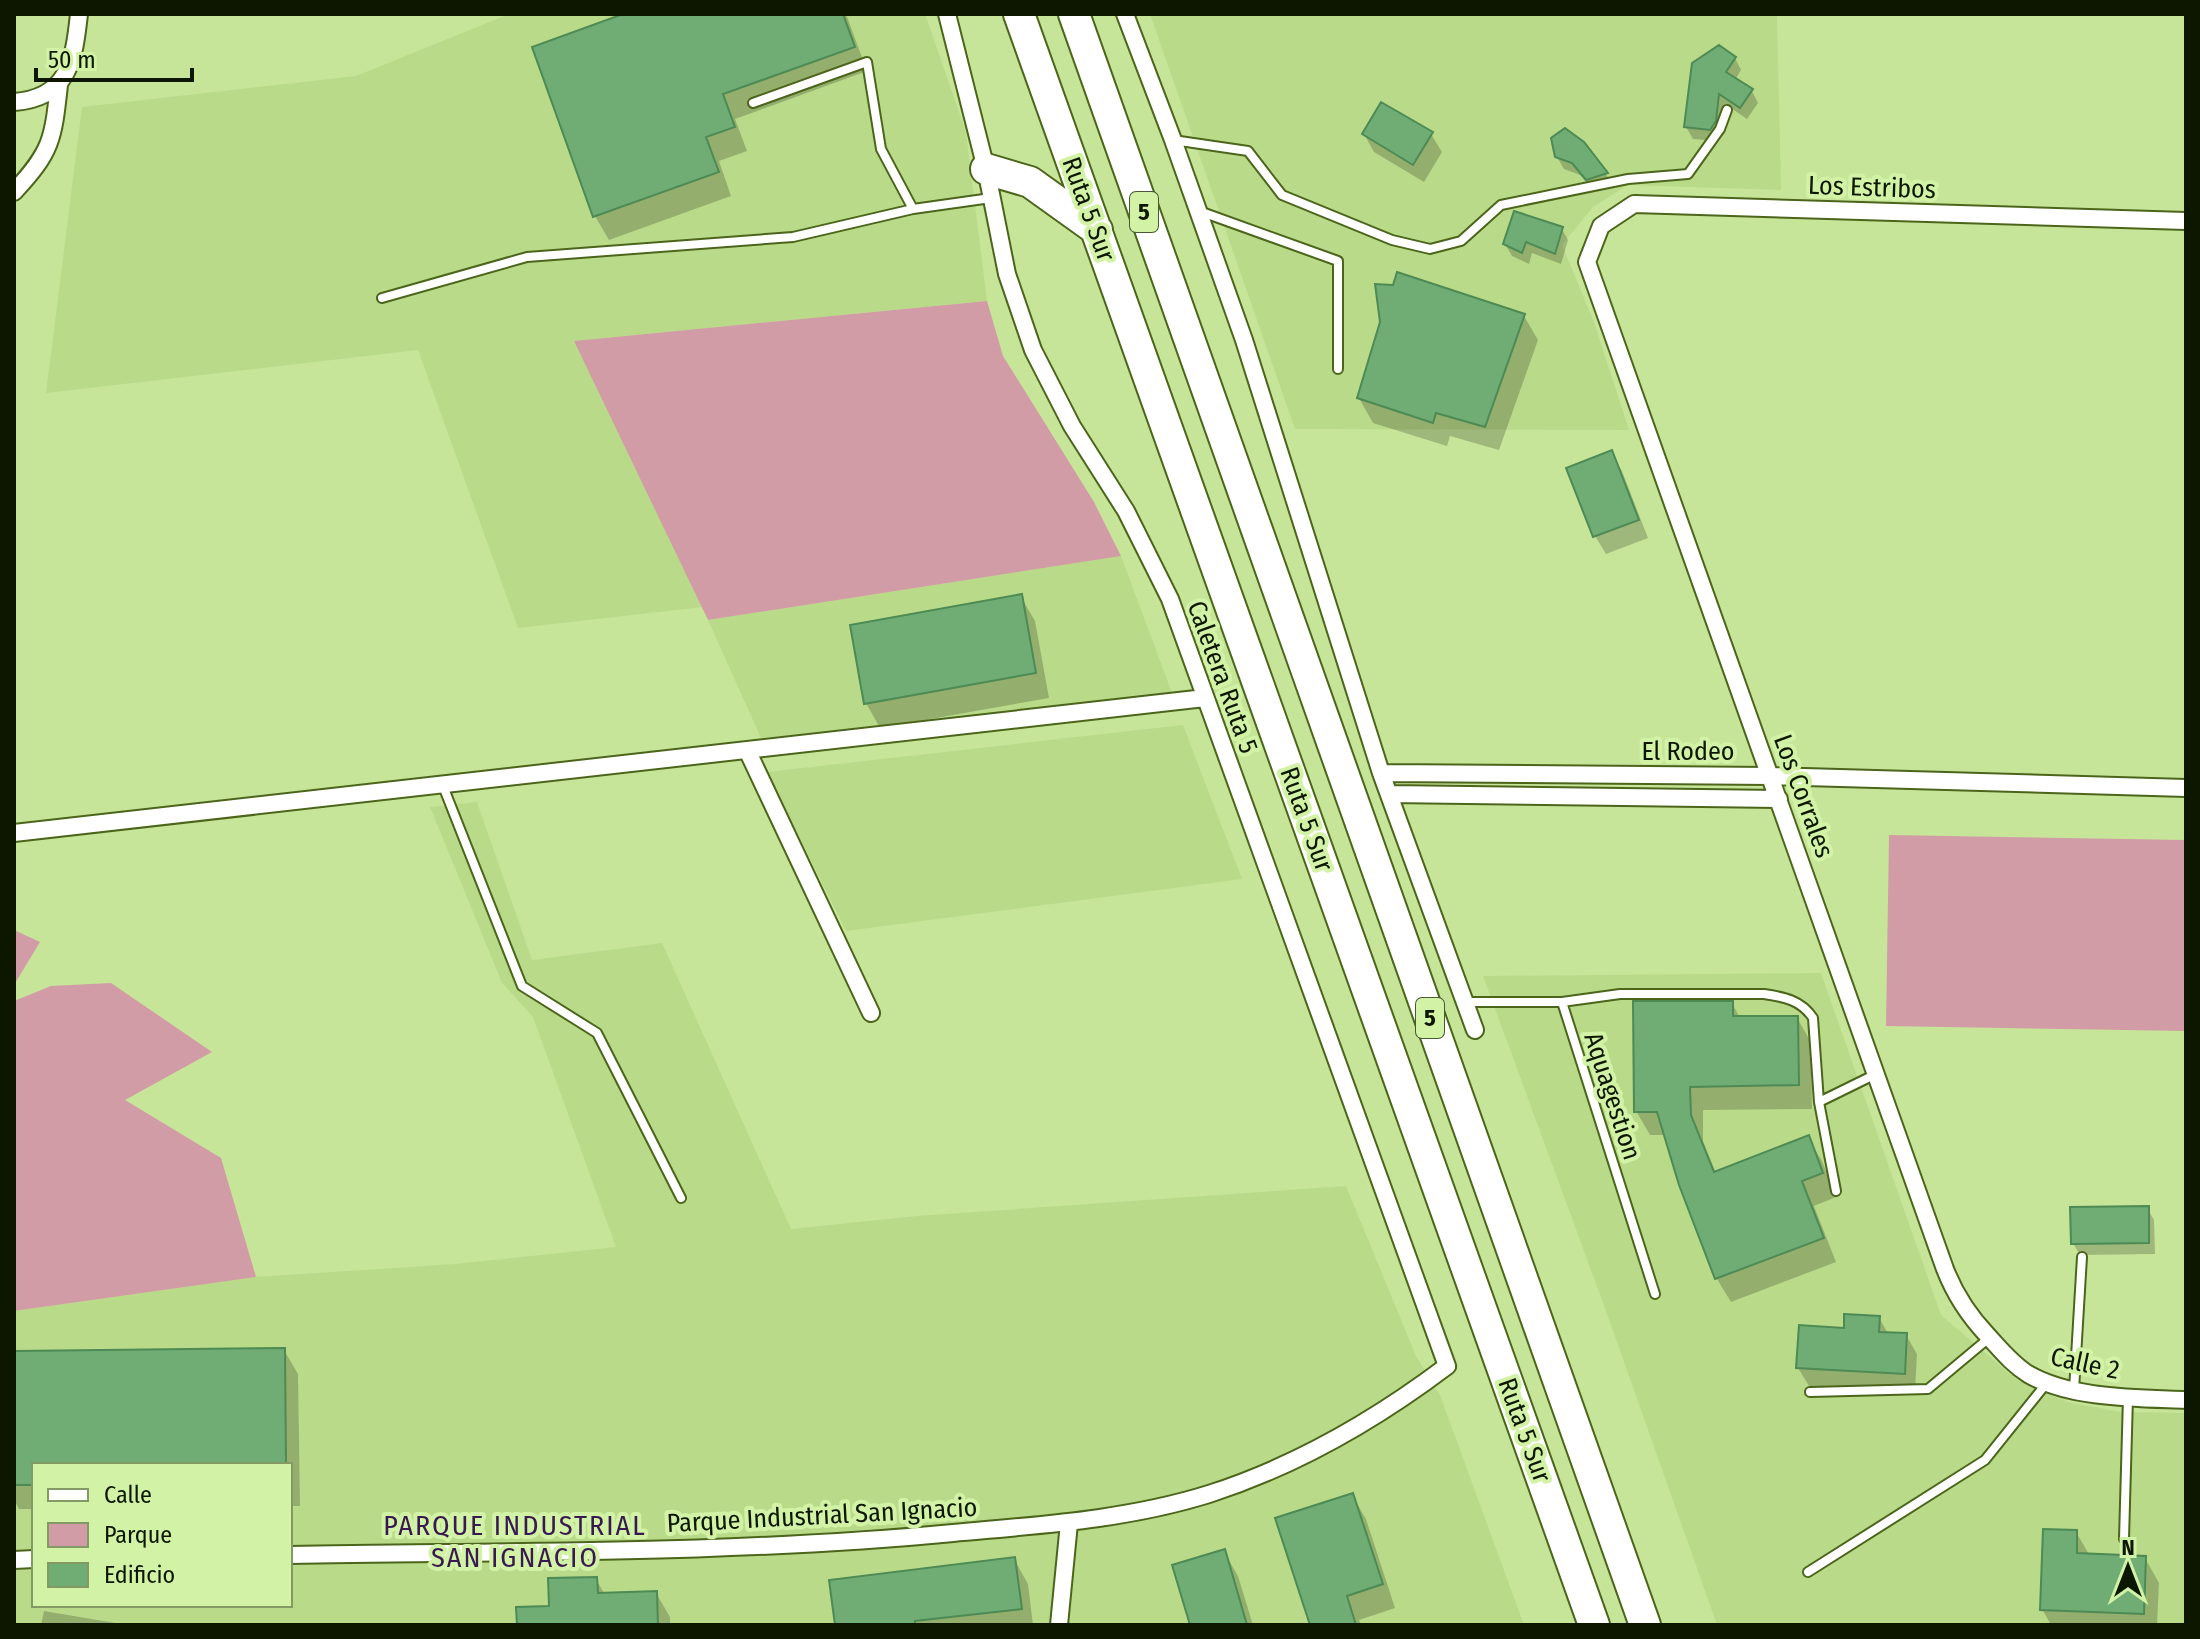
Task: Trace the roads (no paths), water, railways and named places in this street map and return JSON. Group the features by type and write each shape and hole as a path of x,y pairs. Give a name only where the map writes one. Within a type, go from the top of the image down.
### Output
{"highway":[{"name":"Ruta 5 Sur","path":"1019,14 1594,1625"},
{"name":"Ruta 5 Sur","path":"1074,14 1645,1625"},
{"path":"989,183 1030,182 1097,230"}],"street":[{"path":"14,192 40,165 54,134 59,85 75,53 79,14"},
{"name":"Caletera Ruta 5","path":"947,14 989,183 1007,274 1033,350 1072,426 1126,511 1179,623 1447,1366"},
{"path":"1125,14 1244,340 1381,773 1475,1030"},
{"path":"14,102 35,101 59,85"},
{"name":"Los Estribos","path":"1587,262 1601,226 1634,204 2186,221"},
{"name":"Los Corrales","path":"1587,262 1951,1285 1968,1313 1989,1338"},
{"path":"14,833 1205,698"},
{"path":"748,752 871,1013"},
{"name":"El Rodeo","path":"1381,773 1771,776 2186,788"},
{"name":"El Rodeo","path":"1389,794 1779,799"},
{"name":"Calle 2","path":"1989,1338 2015,1364 2047,1383 2128,1397 2186,1400"},
{"name":"Parque Industrial San Ignacio","path":"292,1555 857,1542 1069,1523 1162,1507 1253,1478 1335,1441 1447,1366"},
{"path":"1059,1625 1069,1523"}],"lane":[{"path":"753,103 867,62 881,149 913,209"},
{"path":"1173,140 1248,151 1282,195 1392,240 1430,249 1461,241 1501,205 1628,179 1688,174 1720,129 1727,110"},
{"path":"382,298 527,257 793,237 913,209 989,183"},
{"path":"1199,211 1338,261 1338,369"},
{"path":"443,786 522,986 597,1033 681,1198"},
{"path":"1465,1002 1562,1002 1620,994 1764,994 1785,997 1806,1007 1813,1018 1819,1102 1836,1191"},
{"name":"Aquagestion","path":"1562,1002 1655,1294"},
{"path":"1819,1102 1877,1074"},
{"path":"2074,1390 2082,1257"},
{"path":"1810,1392 1928,1389 1989,1338"},
{"path":"1808,1572 1985,1460 2047,1383"},
{"path":"2124,1539 2128,1397"}],"district":[{"name":"PARQUE INDUSTRIAL SAN IGNACIO","path":"515,1541"}]}
